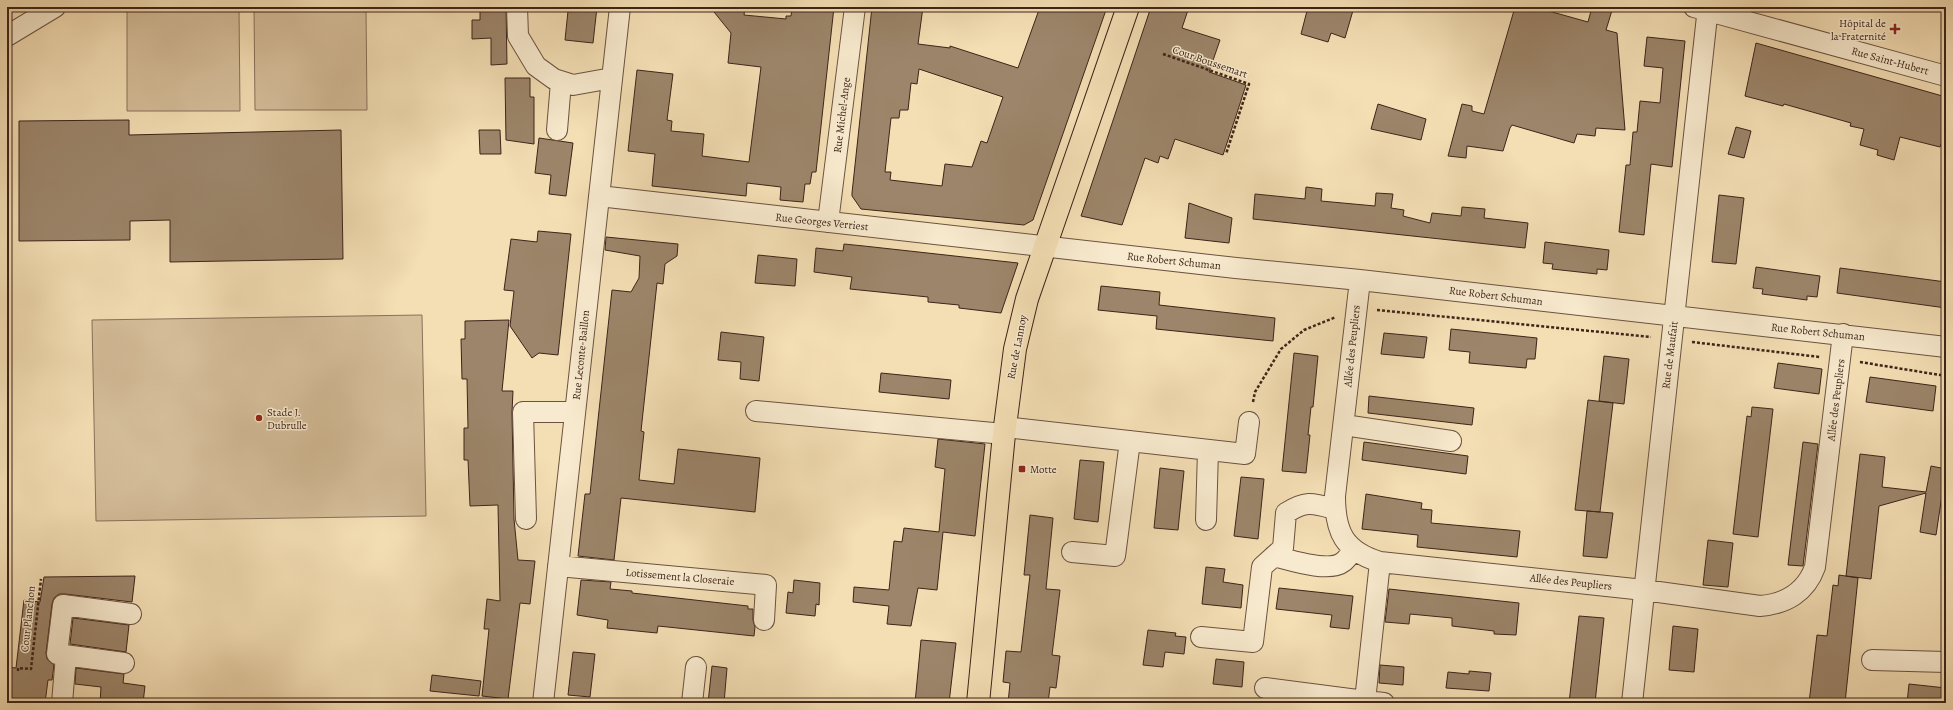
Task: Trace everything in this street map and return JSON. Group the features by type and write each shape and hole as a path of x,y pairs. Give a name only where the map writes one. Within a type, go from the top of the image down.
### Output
{"main road":[{"name":"Rue de Lannoy","path":"978,703 1004,430 1015,349 1020,324 1128,7"}],"street":[{"path":"7,36 55,7"},
{"path":"516,7 518,36 536,66 554,79 573,85 612,78"},
{"name":"Rue Leconte-Baillon","path":"543,703 620,7"},
{"name":"Rue Michel-Ange","path":"828,222 855,7"},
{"name":"Rue Saint-Hubert","path":"1703,8 1946,76"},
{"name":"Rue de Maufait","path":"1632,703 1672,339 1703,8"},
{"path":"557,130 561,82"},
{"name":"Rue Georges Verriest","path":"599,196 1046,246"},
{"name":"Rue Robert Schuman","path":"1046,246 1843,334 1946,347"},
{"name":"Allée des Peupliers","path":"1360,280 1335,509 1336,522 1341,534 1354,550 1380,562 1644,590 1760,606 1773,605 1789,599 1806,586 1811,578 1817,557 1843,334"},
{"path":"756,411 1130,441 1245,454 1249,422"},
{"path":"526,519 524,412 574,412"},
{"path":"1344,425 1451,441"},
{"path":"1072,552 1115,556 1130,441"},
{"path":"1206,520 1208,450"},
{"path":"1201,637 1253,642 1262,566 1283,548 1286,513 1299,504 1313,504 1335,509"},
{"path":"1274,556 1315,566 1336,565 1342,562 1354,550"},
{"path":"1265,688 1374,702 1380,562"},
{"name":"Lotissement la Closeraie","path":"558,566 766,585 764,620"},
{"path":"124,663 57,654 63,605 131,614"},
{"path":"62,703 66,655"},
{"path":"1872,660 1946,662"},
{"path":"692,703 696,667"}],"path":[{"name":"Cour Boussemart","path":"1163,54 1249,84 1226,154"},
{"path":"1249,422 1255,392 1281,349 1304,330 1356,308 1672,339 1841,359 1946,376"},
{"name":"Cour Planchon","path":"18,671 18,668 31,669 41,579"}],"shaded area":[{"path":"127,7 239,7 240,111 127,111"},
{"path":"254,7 366,7 367,110 255,110"},
{"name":"Stade J. Dubrulle","path":"422,315 426,516 96,521 92,320"}],"building":[{"path":"480,7 506,7 507,64 491,65 491,38 472,39 472,20 480,20"},
{"path":"573,7 597,7 593,43 565,40 568,11 572,12"},
{"path":"710,7 745,7 744,15 786,19 786,16 791,16 792,7 834,7 816,172 812,172 810,184 805,184 803,202 780,200 781,187 747,183 746,196 652,186 655,154 628,151 637,70 673,74 667,120 672,121 671,131 704,134 702,156 749,162 761,67 728,63 731,33"},
{"path":"872,7 923,7 918,44 950,48 950,46 1018,68 1040,7 1107,7 1033,220 1024,225 861,209 852,196","holes":["919,69 1003,97 987,143 981,141 972,167 945,164 942,186 890,180 891,172 885,172 891,118 899,118 900,110 908,110 911,83 917,84"]},
{"path":"1151,7 1189,7 1182,28 1220,40 1209,72 1246,85 1223,155 1175,139 1168,159 1160,156 1158,163 1145,158 1122,225 1081,216"},
{"path":"1308,7 1354,7 1345,38 1331,33 1328,42 1301,34"},
{"path":"1515,7 1546,7 1545,10 1588,22 1592,7 1613,7 1606,30 1617,33 1625,130 1596,128 1595,136 1577,134 1574,143 1512,125 1503,151 1467,146 1466,158 1448,156 1462,104 1472,106 1472,111 1484,114"},
{"path":"1647,37 1685,41 1672,167 1651,164 1644,235 1619,232 1626,165 1630,165 1633,132 1637,132 1640,101 1660,103 1663,68 1644,66"},
{"path":"1756,43 1946,97 1946,135 1943,144 1941,144 1940,147 1900,137 1894,160 1877,155 1878,150 1860,145 1864,129 1850,126 1851,123 1784,104 1783,106 1745,96"},
{"path":"505,78 530,78 530,97 534,97 534,144 506,140"},
{"path":"1378,104 1426,119 1421,140 1371,129"},
{"path":"129,120 129,135 341,130 343,259 170,262 170,220 130,221 130,240 19,241 19,121"},
{"path":"1736,127 1751,131 1744,158 1728,154"},
{"path":"479,130 500,130 501,154 480,154"},
{"path":"539,138 573,143 566,196 549,194 551,175 535,173"},
{"path":"1306,187 1322,189 1321,201 1375,206 1376,193 1393,194 1391,208 1404,210 1403,216 1430,223 1432,213 1461,216 1462,207 1485,209 1484,218 1528,223 1525,248 1253,219 1255,194 1305,199"},
{"path":"1719,195 1744,198 1736,264 1712,262"},
{"path":"1189,203 1232,218 1229,243 1185,238"},
{"path":"538,231 571,234 558,355 539,353 532,358 510,326 514,291 504,290 511,239 537,242"},
{"path":"606,237 678,244 677,256 665,264 663,284 657,283 641,431 644,432 639,480 674,484 678,449 760,458 755,512 621,498 614,560 578,556 585,494 590,494 612,290 631,292 639,278 640,256 605,250"},
{"path":"1545,242 1609,250 1607,270 1597,269 1597,274 1552,269 1553,264 1543,263"},
{"path":"844,244 1018,263 1001,313 959,308 959,305 928,302 928,297 850,289 852,277 814,272 816,248 843,251"},
{"path":"758,255 797,259 795,286 755,283"},
{"path":"1756,267 1820,276 1817,297 1807,296 1807,300 1762,294 1763,289 1753,288"},
{"path":"1840,268 1946,282 1946,308 1837,293"},
{"path":"1101,286 1160,292 1159,305 1275,318 1273,341 1156,329 1157,316 1098,310"},
{"path":"509,320 502,391 513,391 514,519 518,560 535,561 530,604 520,603 508,699 482,696 489,629 484,629 487,599 500,601 498,505 470,506 468,460 464,460 464,428 468,428 467,379 462,379 461,339 465,339 465,321"},
{"path":"1451,329 1537,338 1535,359 1527,359 1526,368 1469,363 1470,352 1449,350"},
{"path":"721,332 764,337 759,381 740,379 741,362 718,360"},
{"path":"1384,333 1427,337 1424,358 1381,354"},
{"path":"1294,353 1318,356 1313,407 1311,407 1308,435 1310,435 1306,473 1282,471"},
{"path":"1604,356 1629,359 1624,404 1599,401"},
{"path":"1778,363 1822,369 1819,394 1774,388"},
{"path":"881,373 951,380 949,399 879,392"},
{"path":"1870,377 1936,386 1933,411 1866,402"},
{"path":"1369,396 1474,408 1472,425 1368,413"},
{"path":"1588,400 1613,403 1600,512 1575,510"},
{"path":"1752,407 1773,409 1758,537 1733,534 1747,416 1751,417"},
{"path":"938,439 985,444 975,536 943,532 937,590 918,588 911,626 887,624 889,606 853,602 854,587 889,590 894,541 902,542 904,528 939,532 945,469 935,467"},
{"path":"1364,442 1468,456 1466,474 1362,460"},
{"path":"1803,442 1818,444 1803,566 1788,565"},
{"path":"1860,454 1885,457 1882,487 1926,492 1931,466 1946,469 1936,535 1920,532 1926,493 1879,506 1871,579 1846,576"},
{"path":"1080,460 1104,462 1098,522 1074,519"},
{"path":"1160,468 1184,471 1178,530 1154,528"},
{"path":"1241,477 1264,479 1258,539 1234,536"},
{"path":"1366,494 1422,503 1421,509 1432,510 1431,523 1520,531 1517,557 1417,547 1418,535 1362,529"},
{"path":"1587,511 1613,513 1607,558 1583,556"},
{"path":"1030,515 1053,518 1046,589 1060,590 1052,655 1060,656 1056,688 1050,687 1048,703 1008,703 1010,683 1003,682 1006,651 1021,652 1030,575 1024,575"},
{"path":"1708,540 1733,543 1728,587 1703,585"},
{"path":"1206,567 1225,569 1223,582 1243,585 1241,608 1202,604"},
{"path":"1839,575 1858,578 1845,703 1809,703 1817,635 1827,636 1833,585 1838,586"},
{"path":"135,576 132,602 65,594 59,594 54,598 46,653 47,659 54,665 52,680 48,680 45,703 7,703 7,667 16,668 24,600 40,602 44,577"},
{"path":"581,580 611,582 610,589 632,591 632,593 748,606 748,609 753,609 753,620 755,627 754,636 658,626 657,633 607,628 608,620 577,615"},
{"path":"794,580 820,583 819,605 816,604 815,616 786,613 788,592 793,593"},
{"path":"1279,588 1353,596 1349,629 1330,627 1332,615 1276,609"},
{"path":"1389,589 1519,603 1516,635 1494,634 1494,631 1452,626 1452,618 1410,614 1409,624 1385,622"},
{"path":"1579,616 1604,618 1595,703 1569,703"},
{"path":"73,618 129,625 126,652 70,644"},
{"path":"1673,626 1698,629 1694,672 1669,670"},
{"path":"1148,630 1176,633 1175,636 1186,637 1184,654 1165,652 1163,667 1143,665"},
{"path":"921,640 956,643 949,703 915,703"},
{"path":"573,652 595,654 590,697 568,695"},
{"path":"1216,659 1244,662 1242,687 1213,684"},
{"path":"1380,665 1404,667 1403,685 1379,683"},
{"path":"712,666 727,668 724,703 708,703"},
{"path":"76,668 124,674 123,683 145,686 143,703 100,703 101,687 75,684"},
{"path":"1469,671 1491,673 1489,691 1446,688 1448,672 1469,674"},
{"path":"432,675 481,681 479,696 430,691"},
{"path":"1909,684 1946,688 1946,703 1907,703"}],"place":[{"name":"Hôpital de la Fraternité","path":"1895,29"},
{"name":"Stade J. Dubrulle","path":"259,418"},
{"name":"Motte","path":"1022,469"}]}
